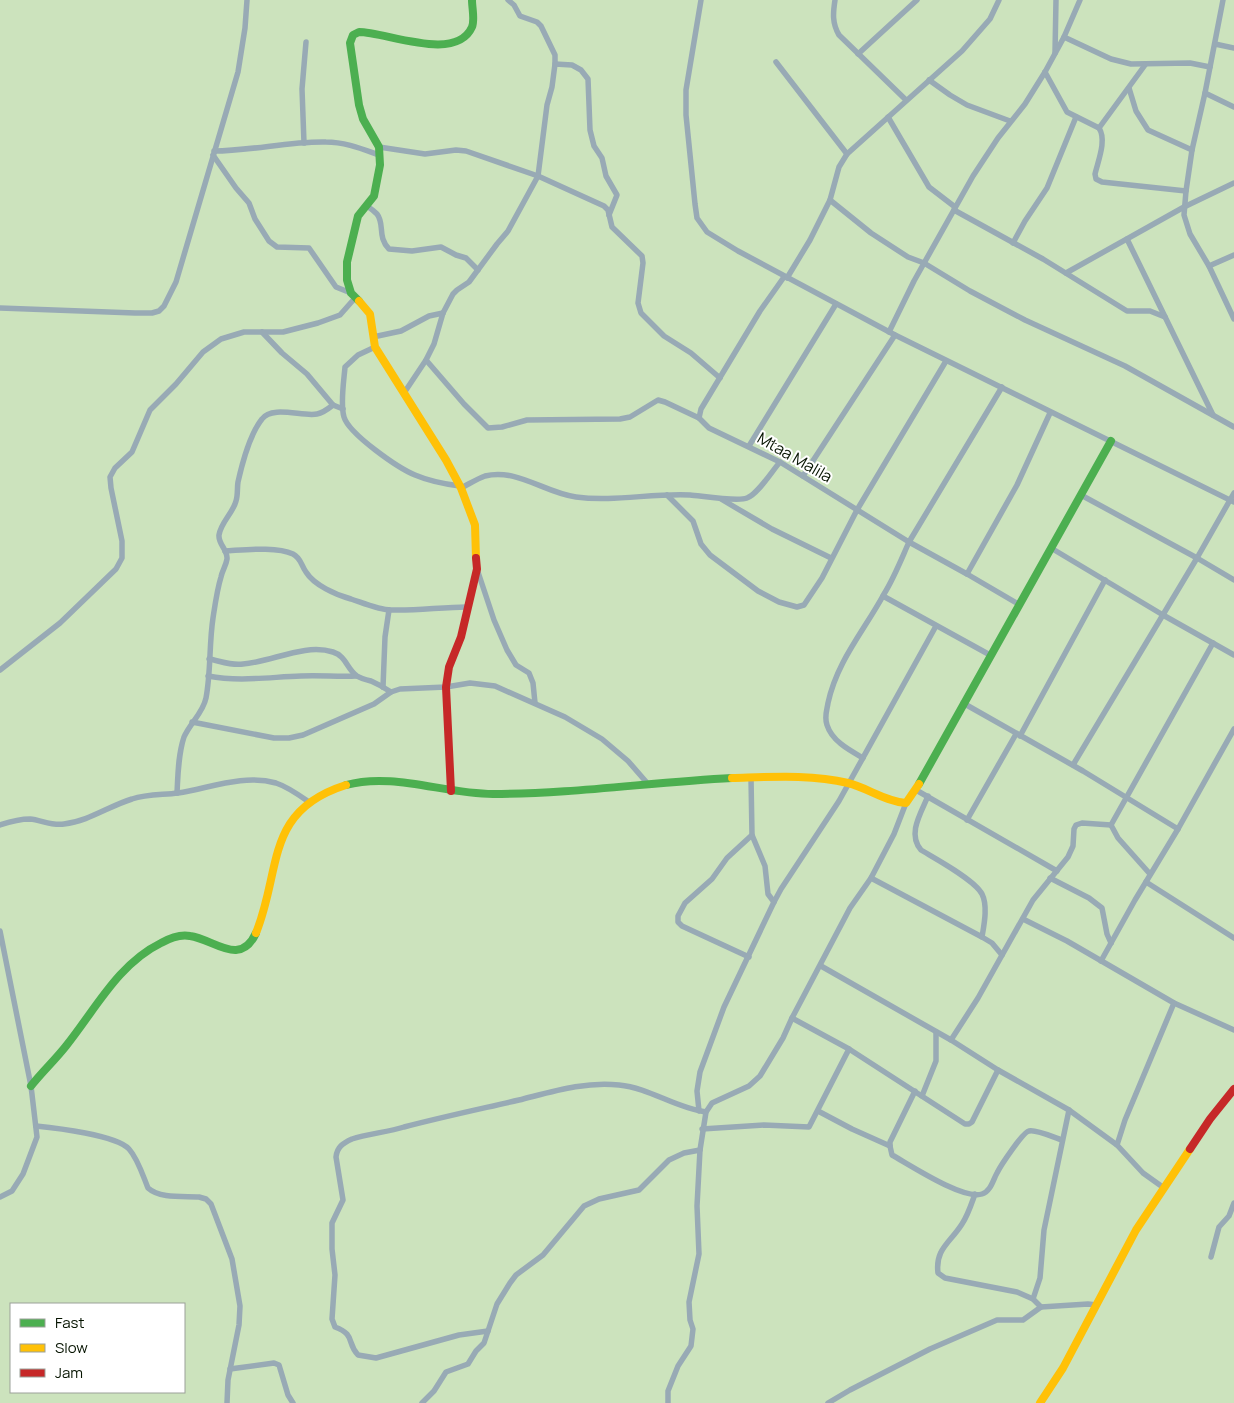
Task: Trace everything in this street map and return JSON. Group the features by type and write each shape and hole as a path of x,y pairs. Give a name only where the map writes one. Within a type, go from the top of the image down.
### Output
{"street":[{"path":"0,308 152,313 164,306 176,282 238,72 247,0"},
{"path":"353,296 347,280 347,262 358,216 374,196 380,165 379,151 359,105 350,52 350,43 353,35 365,32 408,43 448,43 468,34 471,29 472,0"},
{"path":"404,393 426,360 434,344 443,313 453,294 469,282 517,217 538,176 547,105 555,64 552,48 541,26 537,22 520,16 514,4 508,0"},
{"path":"701,0 686,90 687,125 697,218 707,232 836,304 946,361 1232,501"},
{"path":"835,0 833,16 839,35 906,100"},
{"path":"858,54 918,0"},
{"path":"699,418 701,409 760,311 786,277 810,240 830,200 839,167 847,154 976,36 990,19 999,0"},
{"path":"1056,0 1054,26 1056,53"},
{"path":"803,476 892,333 924,263 983,160 1010,121 1025,104 1045,72 1064,38 1080,0"},
{"path":"1223,0 1192,150 1184,215 1190,234 1234,319"},
{"path":"1064,38 1110,59 1131,64 1190,63 1210,67"},
{"path":"304,143 302,89 306,42"},
{"path":"1214,44 1234,48"},
{"path":"776,62 847,154"},
{"path":"555,64 572,65 581,70 588,79 590,130 594,146 602,158 606,176 617,195 609,215"},
{"path":"1098,128 1145,65"},
{"path":"1045,72 1068,112 1101,131 1102,142 1095,174 1096,179 1102,182 1186,191"},
{"path":"929,80 967,104 1010,121"},
{"path":"1129,88 1136,111 1148,130 1192,150"},
{"path":"1205,93 1234,107"},
{"path":"888,117 929,187 954,209 1066,273 1127,312 1150,311 1165,317"},
{"path":"1013,243 1047,188 1076,117"},
{"path":"214,153 327,142 344,143 379,151 425,154 456,150 466,151 538,176 604,206 608,210 612,227 642,256 643,263 638,303 641,313 664,336 691,353 720,378"},
{"path":"214,153 236,188 249,203 255,219 269,241 277,247 309,248 336,287 353,296 370,314 375,347 446,460 460,487 475,525 477,569 494,620 516,665 529,673 533,682 534,704"},
{"path":"1066,273 1184,207 1234,184"},
{"path":"830,200 896,250 924,263 970,291 1025,320 1125,366 1213,415 1233,424"},
{"path":"367,206 377,214 384,244 390,249 412,251 441,246 456,255 466,258 478,270"},
{"path":"1127,239 1213,415"},
{"path":"1208,266 1234,255"},
{"path":"0,670 60,623 116,569 122,558 122,541 110,477 115,468 135,447 150,410 176,384 203,352 221,339 244,332 283,332 340,315 353,296"},
{"path":"749,446 836,304"},
{"path":"373,337 401,332 429,316 443,313"},
{"path":"262,332 312,379 333,406 342,409"},
{"path":"375,347 358,355 345,367 342,409 344,418 371,448 413,475 434,482 460,487 482,477 511,475 575,497 621,498 688,495 748,498 780,462"},
{"name":"Mtaa Malila","path":"426,360 464,404 488,428 502,427 527,420 620,419 630,416 658,400 665,402 699,418 708,428 780,462 909,542 1020,605"},
{"path":"667,495 693,521 701,544 710,555 758,591 778,602 797,607 804,605 822,578 857,510 946,361"},
{"path":"862,758 845,748 834,738 827,727 825,718 831,689 841,664 883,596 909,542 1002,387"},
{"path":"177,793 180,755 184,738 206,699 213,615 221,577 227,561 225,551 219,540 219,534 236,502 238,484 245,458 265,416 276,412 316,415 325,412 333,406"},
{"path":"967,574 1017,485 1050,413"},
{"path":"702,1112 712,1103 749,1086 760,1076 783,1038 850,908 871,878 894,834 906,803 916,790 1111,441"},
{"path":"1073,765 1232,501 1234,493"},
{"path":"1080,495 1234,580"},
{"path":"720,498 772,529 832,558"},
{"path":"1051,548 1163,615 1234,654"},
{"path":"225,551 283,551 293,554 300,559 305,571 321,585 349,599 390,610 467,607"},
{"path":"451,791 446,687 449,667 461,638 477,569"},
{"path":"967,820 1018,735 1105,580"},
{"path":"883,596 990,655"},
{"path":"383,687 385,637 390,610"},
{"path":"668,1403 668,1391 678,1366 691,1346 693,1329 690,1320 690,1302 699,1254 697,1206 702,1112 697,1091 700,1072 724,1007 774,902 839,801 936,626"},
{"path":"1111,825 1213,643"},
{"path":"209,659 231,664 243,664 304,650 327,651 335,652 344,658 356,676"},
{"path":"208,676 256,679 302,676 356,676 391,692"},
{"path":"192,722 274,738 289,738 303,735 374,704 391,692 400,689 446,687 470,683 495,686 565,717 602,739 628,761 648,784"},
{"path":"963,703 1073,765 1178,829"},
{"path":"1101,961 1234,729"},
{"path":"30,1086 66,1046 96,1005 130,964 144,952 163,941 178,936 192,936 228,950 239,950 247,947 254,937 265,909 278,848 284,831 293,815 309,802 349,783 386,781 451,791 492,794 751,778 811,778 848,783 891,801 906,803"},
{"path":"751,778 752,835 765,866 768,894 774,902"},
{"path":"0,825 17,820 30,819 64,824 95,816 130,799 177,793 235,781 251,780 275,783 288,788 309,802"},
{"path":"916,790 1057,871"},
{"path":"928,796 916,826 914,838 916,845 967,879 982,893 984,902 982,938"},
{"path":"951,1040 1034,900 1068,857 1073,846 1076,825 1082,823 1111,825"},
{"path":"1111,825 1118,838 1150,874"},
{"path":"749,957 682,926 678,922 678,916 685,903 712,879 727,858 752,835"},
{"path":"871,878 992,943 1002,955"},
{"path":"1050,878 1089,898 1102,908 1107,934 1111,943"},
{"path":"1146,882 1234,938"},
{"path":"1023,919 1066,941 1174,1003 1234,1030"},
{"path":"0,931 30,1086 37,1138 23,1174 12,1191 0,1197"},
{"path":"821,966 1069,1110 1117,1145 1144,1173 1164,1188"},
{"path":"1117,1145 1125,1120 1174,1003"},
{"path":"792,1018 915,1090 950,1115 969,1124 998,1070"},
{"path":"922,1096 936,1061 936,1032"},
{"path":"702,1129 764,1125 809,1127 832,1079 849,1050"},
{"path":"488,1331 459,1335 376,1358 358,1355 355,1352 348,1334 335,1327 332,1319 335,1275 332,1223 342,1200 336,1157 336,1150 339,1146 353,1139 381,1134 439,1118 596,1084 634,1087 656,1094 682,1107 702,1112"},
{"path":"1040,1403 1063,1368 1136,1230 1210,1119 1234,1089"},
{"path":"915,1090 890,1146 892,1155 946,1186 975,1194 982,1194 988,1190 997,1172 1026,1133 1034,1130 1062,1140"},
{"path":"818,1110 852,1129 890,1146"},
{"path":"1033,1299 1040,1278 1044,1230 1069,1110"},
{"path":"36,1126 59,1128 118,1141 134,1155 148,1188 152,1191 159,1194 199,1197 206,1199 211,1204 232,1259 240,1306 239,1325 230,1369 227,1403"},
{"path":"422,1403 434,1391 446,1372 468,1364 476,1351 484,1343 497,1304 510,1283 516,1275 543,1254 584,1206 599,1199 640,1190 669,1160 684,1153 700,1150"},
{"path":"975,1194 969,1212 940,1254 937,1262 938,1273 945,1278 1016,1292 1033,1299 1041,1307"},
{"path":"1211,1257 1219,1227 1229,1216 1234,1203"},
{"path":"828,1403 930,1349 997,1320 1022,1320 1041,1307 1097,1305"},
{"path":"230,1369 274,1363 280,1365 292,1403"}],"traffic: fast":[{"path":"359,301 351,293 347,280 347,262 358,216 374,196 380,165 379,147 363,119 359,105 350,43 353,35 359,32 420,43 451,43 464,38 472,27 472,0"},
{"path":"919,784 1111,441"},
{"path":"346,785 364,782 400,782 456,791 493,794 583,790 732,778"},
{"path":"31,1086 66,1046 120,975 146,952 168,940 183,936 199,938 226,949 242,949 250,943 256,933"}],"traffic: slow":[{"path":"359,301 370,314 375,347 446,460 461,488 475,525 476,558"},
{"path":"732,778 790,777 834,780 855,785 890,800 906,803 919,784"},
{"path":"256,933 264,909 274,865 288,826 301,810 320,796 346,785"},
{"path":"1040,1403 1063,1368 1136,1230 1190,1149"}],"traffic: jam":[{"path":"451,791 446,687 449,667 461,637 477,569 476,558"},
{"path":"1190,1149 1210,1119 1234,1089"}]}
